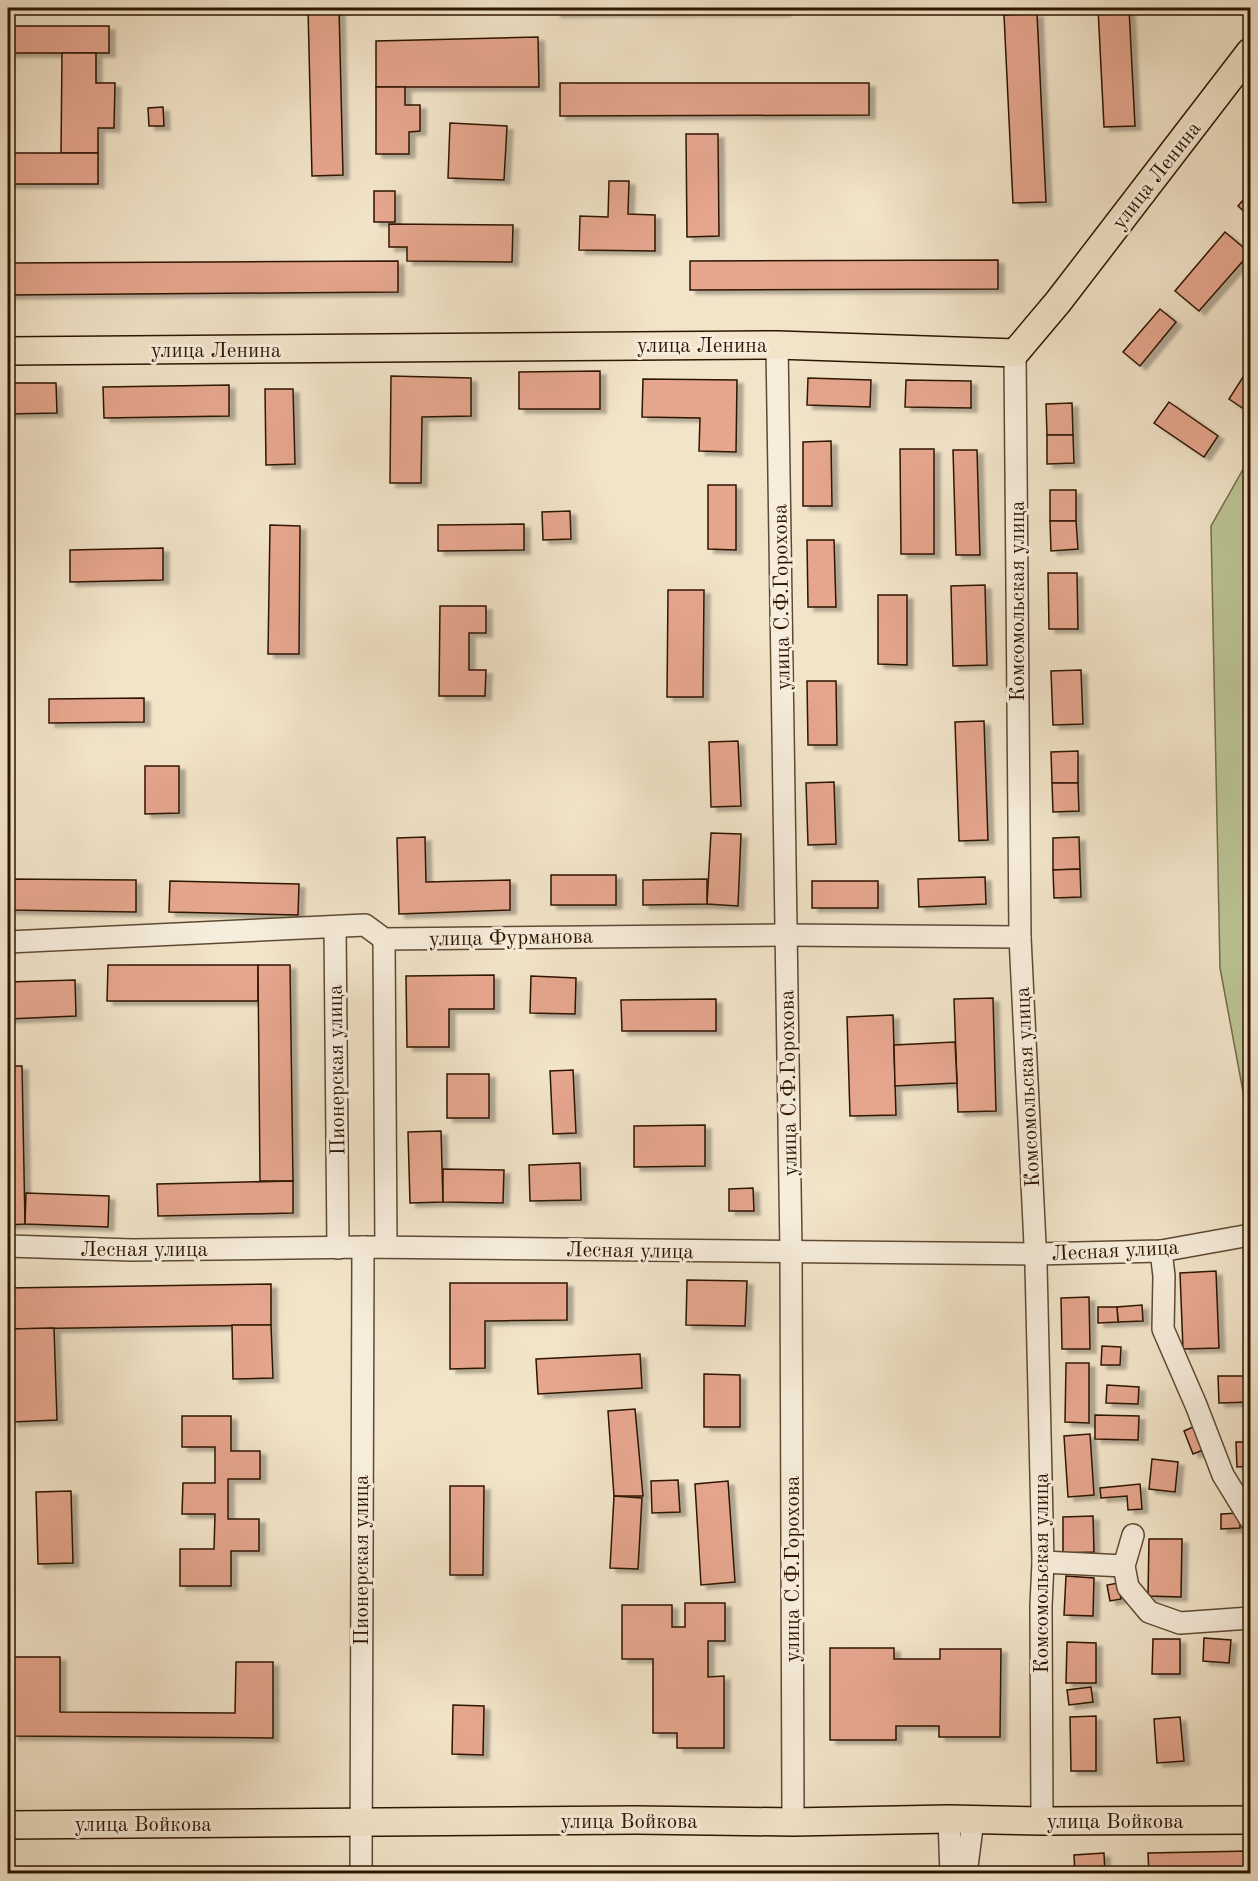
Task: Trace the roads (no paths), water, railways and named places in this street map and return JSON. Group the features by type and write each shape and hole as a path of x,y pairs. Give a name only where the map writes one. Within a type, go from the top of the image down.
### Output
{"main road":[{"name":"улица Ленина","path":"8,351 777,345 1015,353 1058,302 1251,52"},
{"name":"улица Войкова","path":"8,1825 637,1820 793,1822 961,1819 1251,1820"}],"street":[{"name":"улица С.Ф.Горохова","path":"777,345 791,1252 793,1822"},
{"name":"Комсомольская улица","path":"1015,353 1020,937 1035,1254 1043,1562 1041,1606 1042,1821"},
{"name":"улица Фурманова","path":"8,942 365,925 384,939 785,935 1020,937"},
{"name":"Пионерская улица","path":"335,927 338,1248"},
{"path":"384,939 386,1247"},
{"name":"Лесная улица","path":"8,1246 132,1250 386,1247 1035,1254 1161,1251 1251,1235"},
{"name":"Пионерская улица","path":"362,1874 360,1823 363,1247"},
{"path":"1161,1251 1164,1276 1163,1329 1223,1475 1251,1519"},
{"path":"1133,1535 1124,1566 1128,1587 1149,1612 1180,1623 1251,1618"},
{"path":"1043,1562 1124,1566"},
{"path":"951,1874 961,1819"},
{"path":"961,1819 966,1874"}]}
